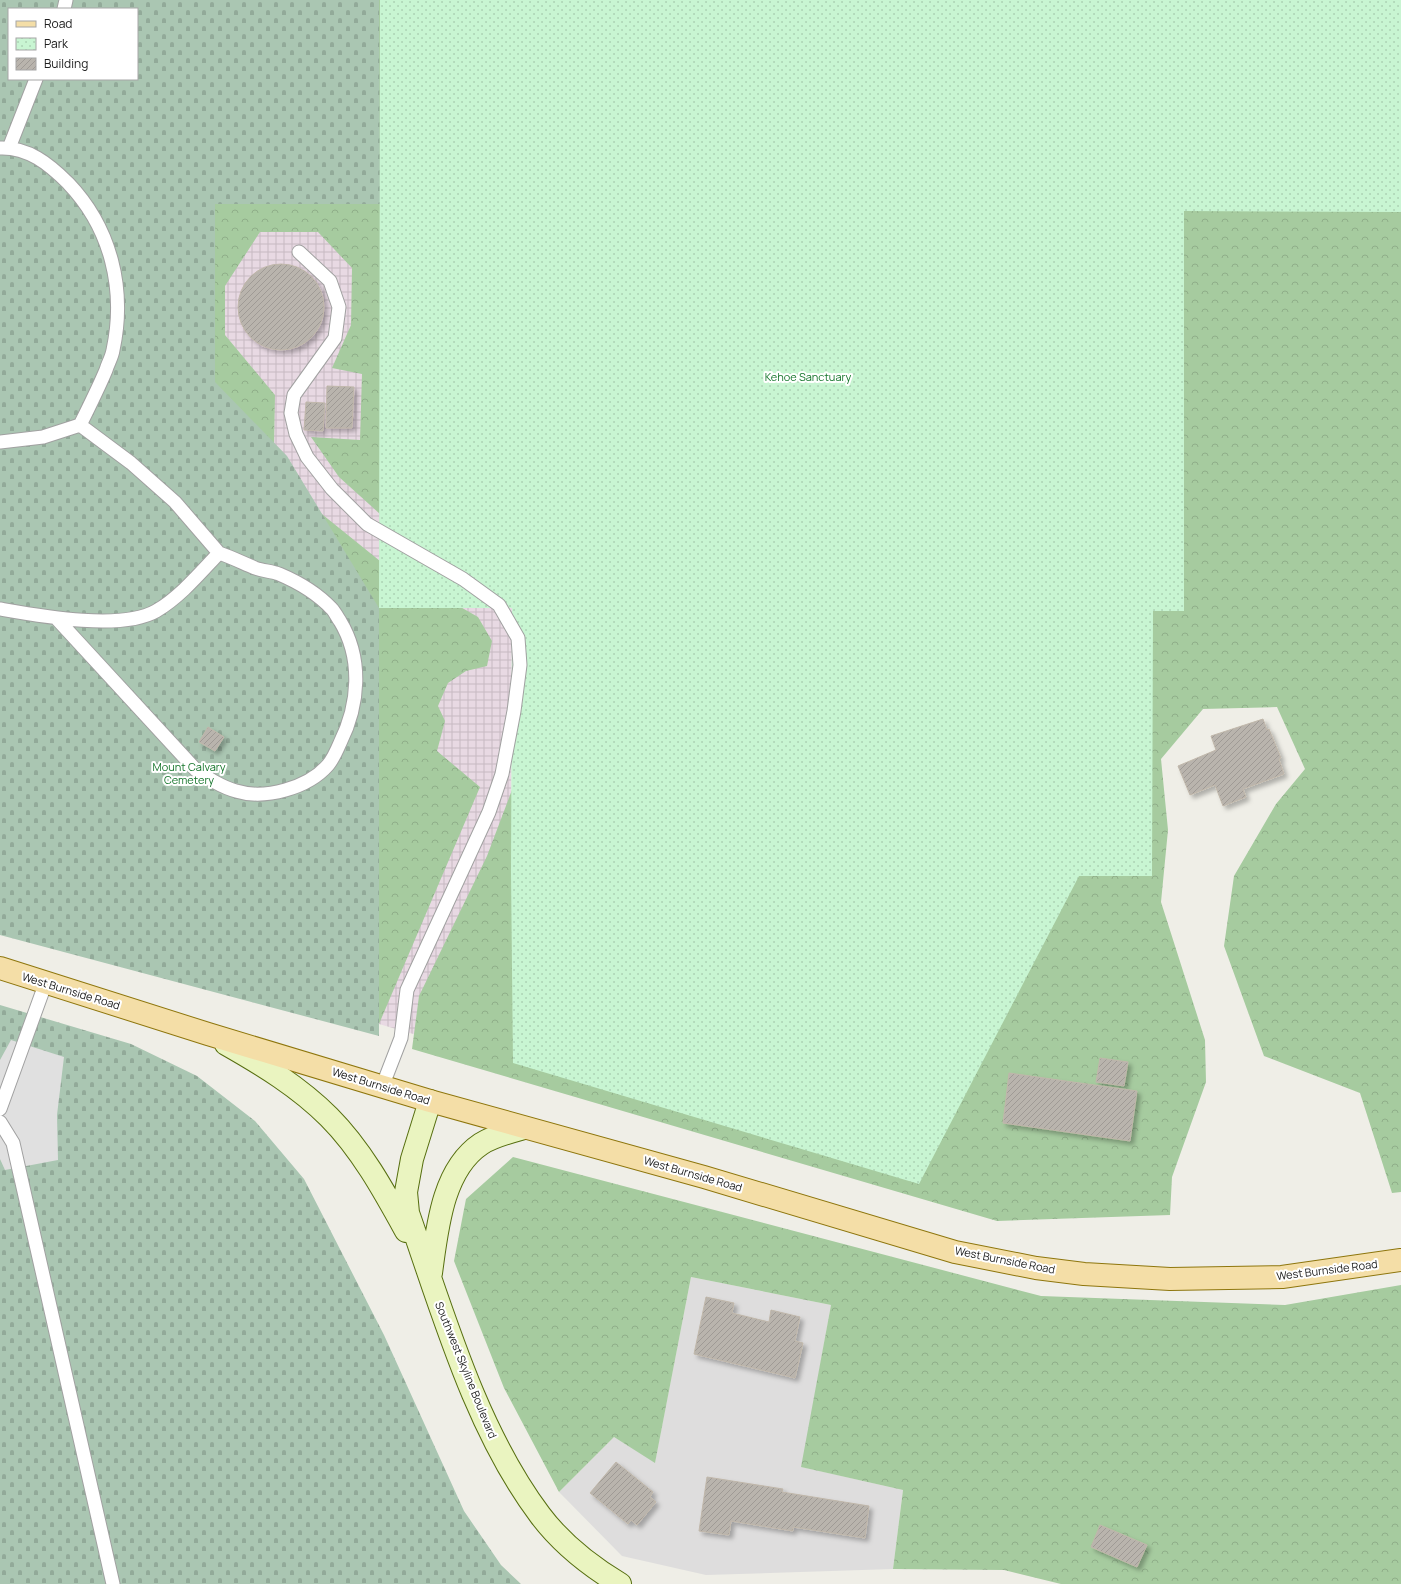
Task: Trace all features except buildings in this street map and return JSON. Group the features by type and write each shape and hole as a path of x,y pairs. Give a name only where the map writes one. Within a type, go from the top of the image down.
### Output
{"main road":[{"name":"West Burnside Road","path":"0,968 382,1087 524,1128 704,1177 955,1252 1036,1268 1084,1274 1170,1279 1282,1277 1401,1260"},
{"name":"Southwest Skyline Boulevard","path":"208,1034 267,1068 293,1086 329,1117 356,1150 389,1200 430,1276"},
{"name":"Southwest Skyline Boulevard","path":"430,1101 412,1159 406,1192 408,1213 452,1339 475,1398 496,1445 540,1516 557,1534 599,1572 620,1584"},
{"name":"Southwest Skyline Boulevard","path":"430,1276 441,1211 451,1184 464,1159 482,1143 524,1128"}],"lane":[{"path":"0,442 43,437 80,425 98,389 113,351 118,317 116,279 107,246 96,222 74,190 52,167 34,155 5,148 36,80"},
{"path":"299,252 330,281 339,307 335,338 294,395 291,413 296,434 307,458 332,489 367,524 463,579 499,605 518,638 520,665 514,711 502,774 489,812 407,990 401,1038 382,1087"},
{"path":"57,619 196,770 220,785 236,792 257,794 278,792 302,784 315,776 328,764 345,732 352,709 356,675 352,648 344,629 332,609 305,586 278,574 256,568 238,559 219,553 175,502 131,463 80,425"},
{"path":"0,609 57,619 112,621 135,619 155,612 167,604 219,553"},
{"path":"0,1109 46,982"},
{"path":"0,1122 13,1143 113,1584"}],"shaded area":[{"path":"215,204 380,204 380,608 512,608 511,873 513,1063 379,1024 379,608 215,382"},
{"path":"11,1040 64,1057 57,1115 58,1160 5,1170 0,1159 0,1060"},
{"path":"691,1277 831,1305 802,1467 903,1490 893,1569 706,1575 622,1556 559,1492 614,1437 655,1462"}],"green space":[{"name":"Mount Calvary Cemetery","path":"0,0 379,0 380,204 215,204 215,382 287,456 379,608 379,1036 0,935"},
{"name":"Kehoe Sanctuary","path":"282,0 1401,0 1401,1192 1392,1193 1360,1093 1264,1056 1224,946 1234,876 1276,804 1305,769 1277,707 1203,709 1161,759 1168,830 1161,902 1205,1040 1206,1082 1172,1177 1170,1215 997,1221 412,1049 419,996 487,856 518,774 522,614 380,514 339,477 311,437 360,440 362,374 332,368 351,325 352,268 318,232 260,232 225,286 225,335 275,395 274,449 302,498 380,561 478,617 492,641 487,666 466,671 448,683 438,706 445,721 437,751 480,787 379,1024 211,508 143,169"},
{"name":"Kehoe Sanctuary","path":"380,0 1401,0 1401,212 1184,211 1184,611 1153,611 1152,876 1079,876 919,1184 513,1063 511,873 512,608 379,608"},
{"path":"0,1005 131,1044 197,1076 255,1121 304,1179 384,1335 464,1511 501,1565 521,1584 0,1584"},
{"path":"513,1157 1041,1296 1285,1305 1401,1285 1401,1584 1061,1584 1004,1570 893,1569 903,1490 801,1467 831,1305 691,1277 655,1463 614,1437 559,1492 504,1388 454,1261 466,1199"}]}
